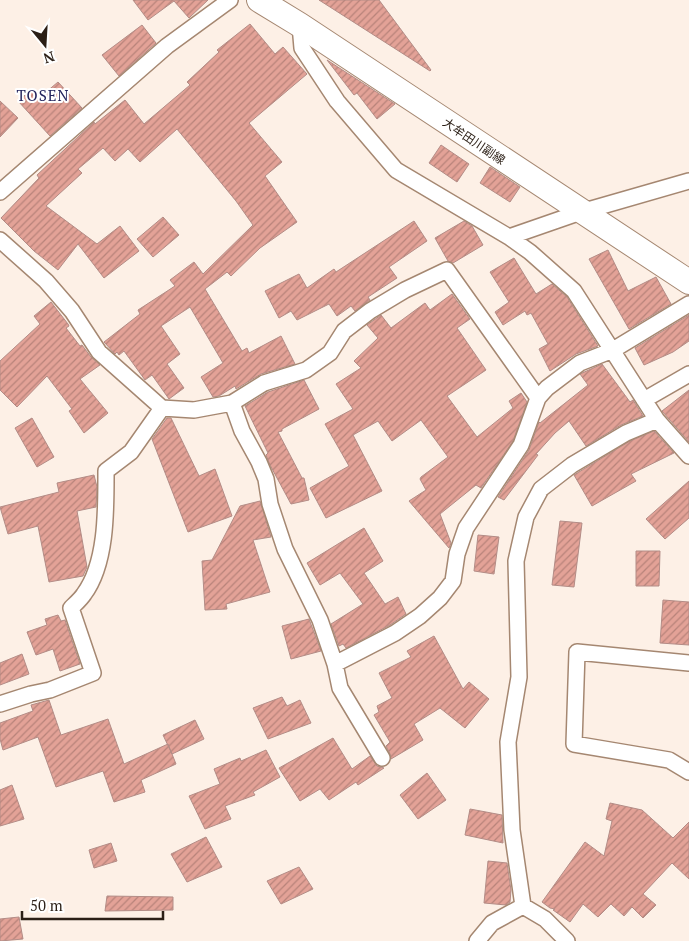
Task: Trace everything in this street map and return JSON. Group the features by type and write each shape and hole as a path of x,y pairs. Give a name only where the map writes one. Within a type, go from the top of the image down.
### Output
{"main road":[{"name":"大牟田川副線","path":"260,0 689,282"}],"street":[{"path":"0,192 167,46 230,0"},
{"path":"300,25 302,48 337,101 396,170 509,237 530,252 574,291 657,420 689,456"},
{"path":"509,237 581,212 689,181"},
{"path":"0,240 46,281 72,311 100,352 162,408 194,410 232,403 264,383 306,370 330,353 344,331 370,311 405,290 447,270 538,398"},
{"path":"335,664 395,633 420,616 440,598 453,581 457,554 466,528 521,445 538,398 580,363 613,350 689,304"},
{"path":"644,400 689,374"},
{"path":"232,403 242,431 266,479 270,504 285,549 320,620 335,664 340,688 382,758"},
{"path":"0,704 50,690 93,673 71,608 84,595 100,561 103,540 106,471 132,452 162,408"},
{"path":"523,906 512,830 508,742 519,678 516,561 526,517 541,489 572,465 626,433 657,420"},
{"path":"689,663 577,652 574,744 669,760 689,772"},
{"path":"477,941 492,923 523,906"},
{"path":"523,906 545,919 567,941"}],"building":[{"path":"133,0 208,0 189,18 174,1 148,20"},
{"path":"319,0 379,0 431,70 430,71"},
{"path":"250,24 275,54 283,47 307,74 249,123 282,162 265,176 297,222 260,248 231,276 227,272 205,289 242,351 247,348 249,353 281,336 295,364 261,374 236,389 235,386 219,396 213,397 201,377 223,363 190,307 161,326 180,354 167,364 184,388 169,399 152,375 145,380 124,351 119,355 117,352 115,354 104,342 140,314 138,310 175,286 170,280 194,262 203,274 253,225 236,201 177,129 140,162 128,149 115,161 103,148 78,169 82,173 46,206 97,244 120,226 139,251 104,278 78,244 58,270 34,251 1,218 39,178 37,175 94,122 95,124 125,100 144,124 190,85 187,82 219,52 217,50"},
{"path":"142,25 156,43 119,76 102,55"},
{"path":"327,60 395,104 377,119 357,93 354,95"},
{"path":"58,82 82,108 50,136 18,101 32,89 39,98"},
{"path":"0,101 18,118 0,137"},
{"path":"441,145 469,164 457,182 429,163"},
{"path":"490,167 520,187 510,202 480,183"},
{"path":"163,217 179,235 153,257 137,239"},
{"path":"414,221 427,241 389,267 397,278 368,297 370,300 355,311 351,306 337,316 329,304 297,320 291,311 279,318 265,291 299,274 307,288 334,269 336,272"},
{"path":"464,221 472,226 483,245 453,263 448,261 435,238"},
{"path":"608,250 628,291 656,277 671,304 629,329 589,259"},
{"path":"514,258 536,294 552,284 567,297 598,346 576,354 550,371 539,349 548,344 531,313 527,315 525,311 503,325 495,312 509,302 490,272"},
{"path":"452,294 470,319 457,328 486,370 447,396 477,437 513,408 509,401 521,393 527,402 513,441 481,488 476,485 440,514 451,543 449,548 409,501 426,490 420,479 421,477 448,457 421,420 392,441 378,421 353,435 382,491 326,518 310,488 349,466 325,424 353,409 336,384 361,368 354,361 378,338 367,325 381,315 391,328 425,303 430,310"},
{"path":"51,302 68,324 69,326 66,328 80,346 82,345 100,365 80,379 108,413 84,433 69,411 72,409 47,376 17,407 0,390 0,361 40,324 34,316"},
{"path":"689,315 689,341 673,352 644,365 635,348"},
{"path":"602,364 630,402 633,400 643,416 621,425 586,446 569,421 536,454 538,455 504,500 498,497 529,450 539,422 588,385 580,374"},
{"path":"304,380 319,409 278,432 302,478 304,478 309,500 291,504 270,465 266,455 268,453 245,406 268,392"},
{"path":"689,390 689,442 662,411"},
{"path":"32,418 54,457 37,467 15,428"},
{"path":"167,418 171,418 199,476 215,469 232,516 188,532 152,439"},
{"path":"654,431 674,453 631,474 636,481 592,506 574,475 630,441"},
{"path":"94,475 97,487 96,507 77,511 87,567 83,576 49,582 38,526 8,534 0,507 59,492 57,483"},
{"path":"689,481 689,518 665,539 646,519"},
{"path":"260,501 271,537 253,540 270,592 226,604 227,609 205,610 202,561 212,560 240,506"},
{"path":"560,521 582,523 574,587 552,585"},
{"path":"364,528 383,561 364,573 385,604 398,597 406,614 390,625 346,648 343,644 339,646 331,624 363,604 340,573 320,585 307,563"},
{"path":"478,535 499,537 494,574 474,571"},
{"path":"636,551 660,551 659,586 636,586"},
{"path":"663,600 689,602 689,645 660,643"},
{"path":"58,615 61,621 65,620 80,664 60,671 53,649 36,655 27,632 47,625 45,619"},
{"path":"309,619 321,651 291,659 282,626"},
{"path":"434,636 463,689 469,682 489,699 465,728 440,708 414,724 423,740 391,759 386,746 390,742 374,715 379,712 377,706 392,698 379,673 411,657 407,651"},
{"path":"22,654 29,674 0,685 0,663"},
{"path":"282,697 287,706 300,700 311,723 268,739 253,708"},
{"path":"49,700 61,735 108,719 124,764 168,744 176,764 141,780 145,792 114,802 103,771 56,787 38,737 3,750 0,739 0,723 33,711 31,705"},
{"path":"195,720 204,739 172,754 163,735"},
{"path":"333,738 352,769 370,756 377,766 384,768 358,785 356,782 329,800 320,789 300,801 279,768"},
{"path":"266,750 280,777 253,792 255,795 225,806 231,819 205,829 189,796 220,784 214,769 240,758 241,761"},
{"path":"427,773 446,800 418,819 400,795"},
{"path":"12,785 24,819 0,826 0,790"},
{"path":"610,803 642,810 673,838 689,822 689,879 672,863 643,894 656,905 643,918 632,907 624,916 611,904 598,917 583,904 570,922 553,910 555,909 542,902 585,842 604,856 612,821 606,819"},
{"path":"470,809 502,815 503,843 465,835"},
{"path":"206,837 222,867 187,882 171,854"},
{"path":"111,843 117,861 94,868 89,850"},
{"path":"488,861 507,863 511,890 510,902 506,905 484,903"},
{"path":"299,867 313,889 281,904 267,881"},
{"path":"107,896 173,897 173,910 105,911"},
{"path":"19,917 23,939 0,941 0,919"}],"district":[{"name":"TOSEN","path":"43,95"}]}
